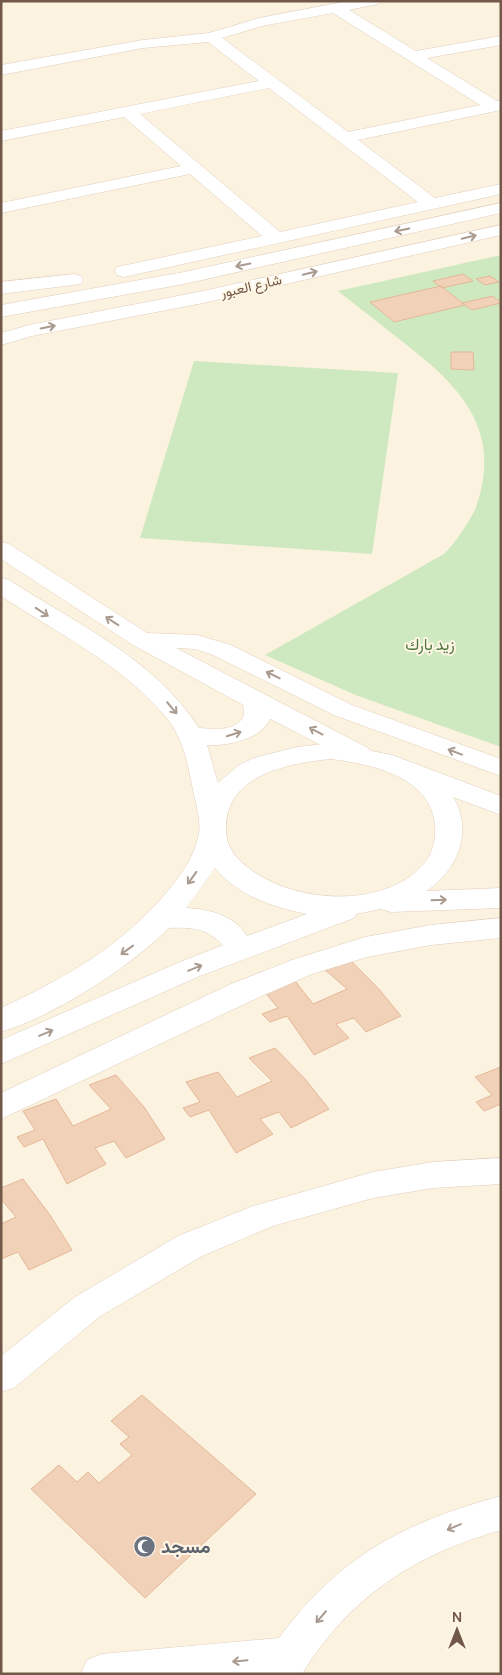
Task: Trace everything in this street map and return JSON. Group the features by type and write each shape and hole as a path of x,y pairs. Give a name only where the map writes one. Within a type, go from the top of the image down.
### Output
{"street":[{"path":"1,61 176,36 332,5 373,1"},
{"path":"211,30 228,32 332,5 498,106"},
{"path":"211,30 273,83 432,204"},
{"path":"1,70 143,44 176,36"},
{"path":"413,56 501,40"},
{"path":"1,136 273,83"},
{"path":"345,138 498,106"},
{"path":"127,111 276,238"},
{"path":"1,208 194,168"},
{"path":"1,288 51,284 114,273 501,188"},
{"name":"شارع العبور","path":"1,312 184,278 501,208"},
{"name":"شارع العبور","path":"1,340 29,331 204,297 501,230"},
{"path":"1,307 28,307"},
{"path":"1,549 142,640 256,702 359,754"},
{"path":"1,585 135,673 157,691 175,712 190,734 198,758 220,856 237,875 262,891 292,901 326,906 501,898"},
{"path":"142,640 197,642 222,650 343,710 501,768"},
{"path":"190,734 220,738 235,735 248,729 256,721 259,712 256,702"},
{"path":"1,1021 53,996 95,972 132,946 164,918 202,865 220,798 233,782 252,769 276,759 302,753 331,751 359,754 384,760 501,806"},
{"path":"1,1053 240,949 398,894 420,883 436,868 447,851 450,833 448,815 439,798 430,788 406,770"},
{"path":"164,918 199,917 213,922 225,929 235,939 240,949"},
{"path":"1,1107 242,992 302,967 384,944 431,935 501,928"},
{"path":"1,1377 87,1307 190,1246 265,1215 373,1185 433,1175 501,1171"},
{"path":"102,1674 284,1665 337,1599 394,1555 459,1524 501,1513"}],"green space":[{"name":"زيد بارك","path":"501,255 501,747 358,696 265,655 444,554 461,533 475,510 482,484 484,460 481,438 474,418 463,400 432,366 338,291"},
{"path":"194,361 398,373 372,554 140,538"}],"building":[{"path":"463,274 473,281 442,288 433,281"},
{"path":"490,276 499,282 485,285 476,279"},
{"path":"441,286 465,305 394,322 370,302"},
{"path":"493,296 501,303 472,310 462,303"},
{"path":"451,352 473,352 474,370 451,369"},
{"path":"349,959 378,988 401,1016 366,1032 354,1018 336,1024 349,1038 314,1055 287,1016 270,1022 262,1014 278,1008 264,991 295,981 313,1004 347,989 323,968"},
{"path":"275,1048 305,1079 329,1109 291,1128 279,1112 260,1119 273,1134 236,1153 209,1110 190,1117 183,1108 200,1102 186,1082 218,1072 237,1097 272,1081 249,1058"},
{"path":"501,1067 501,1104 484,1111 476,1102 492,1095 475,1077"},
{"path":"116,1075 144,1107 165,1139 126,1158 114,1141 95,1148 106,1164 67,1184 43,1139 24,1147 17,1137 35,1130 23,1111 56,1099 73,1126 111,1109 89,1085"},
{"path":"23,1179 50,1215 72,1250 29,1270 18,1252 1,1259 1,1224 16,1217 1,1199 1,1188"},
{"name":"مسجد","path":"142,1395 256,1494 145,1598 31,1489 59,1465 77,1482 88,1472 99,1483 132,1455 120,1444 129,1437 111,1421"}],"place":[{"name":"مسجد","path":"145,1546"}]}
